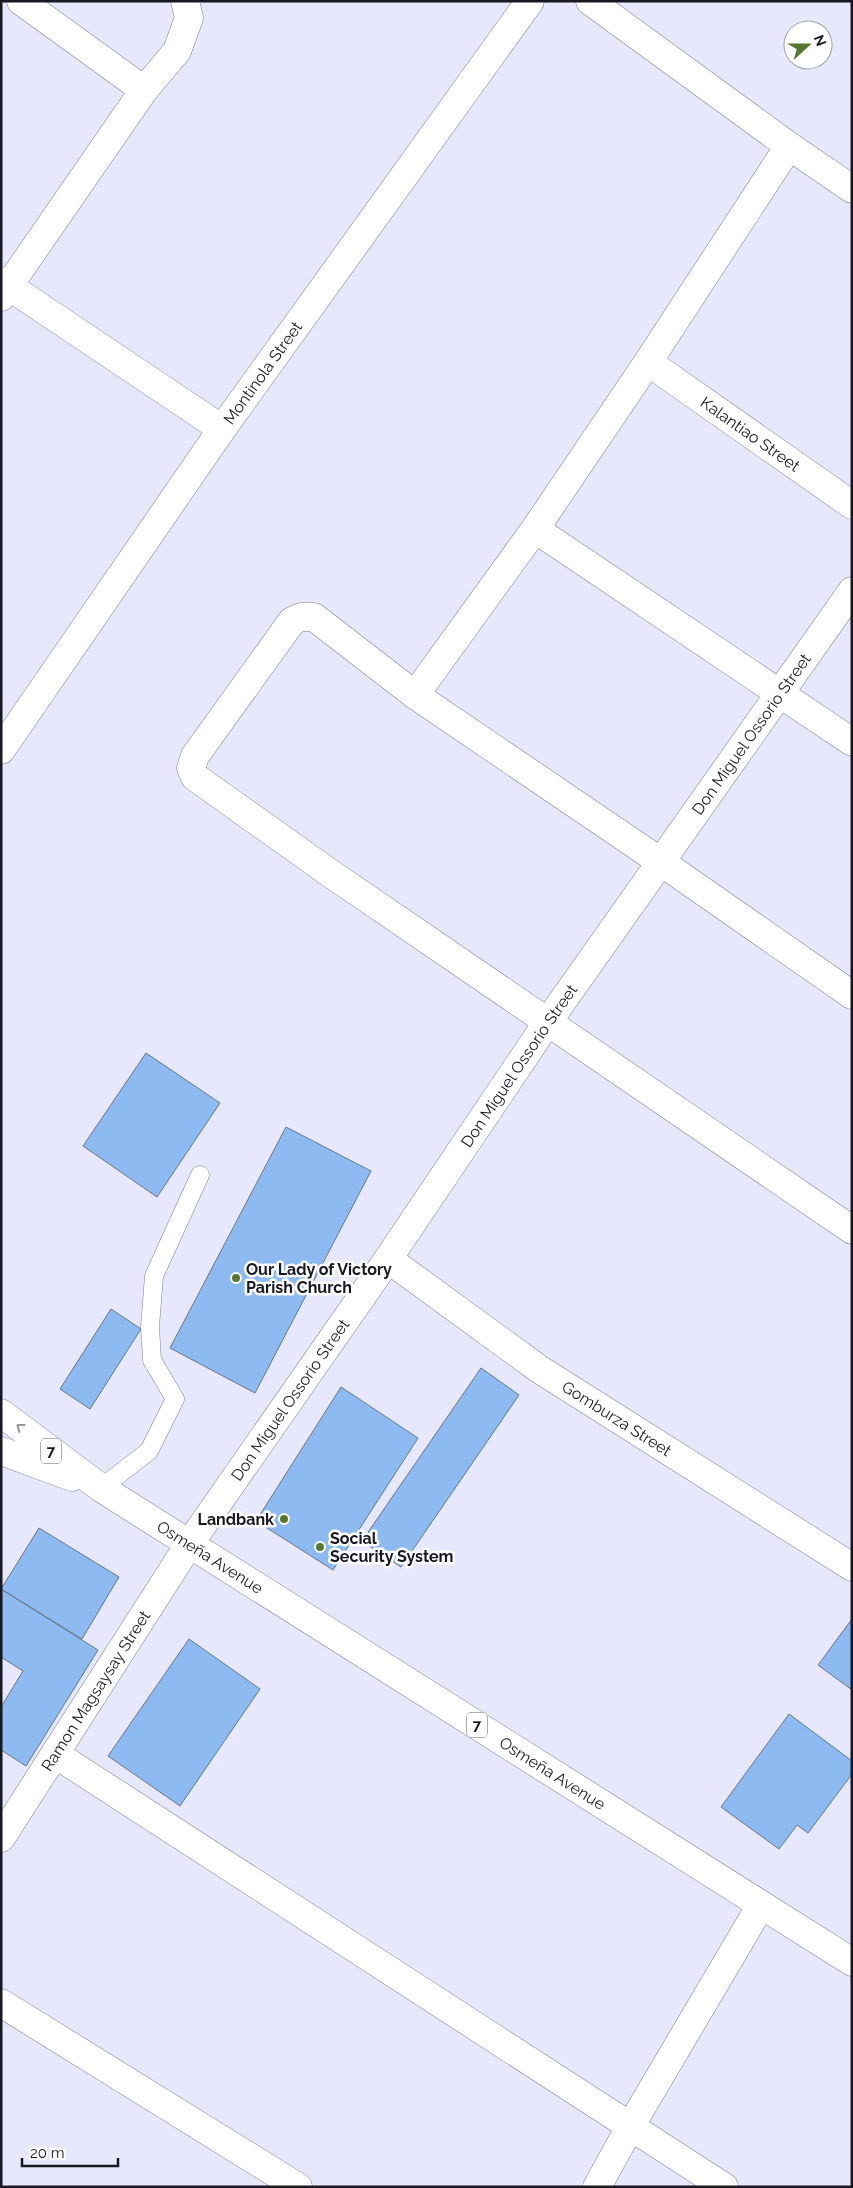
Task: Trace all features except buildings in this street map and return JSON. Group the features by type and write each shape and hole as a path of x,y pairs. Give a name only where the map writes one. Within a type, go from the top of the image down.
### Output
{"street":[{"path":"21,1 144,90"},
{"path":"185,1 189,18 177,51 144,90 4,288 222,429"},
{"name":"Montinola Street","path":"1,750 222,429 530,1"},
{"path":"590,1 789,146 852,189"},
{"path":"415,695 535,529 648,362 789,146"},
{"name":"Kalantiao Street","path":"648,362 852,505"},
{"path":"535,529 852,742"},
{"name":"Don Miguel Ossorio Street","path":"190,1544 388,1259 547,1023 852,591"},
{"path":"852,995 415,695 314,617 301,617 292,622 195,756 191,768 195,777 547,1023 852,1230"},
{"name":"Gomburza Street","path":"388,1259 539,1369 852,1567"},
{"name":"Osmeña Avenue","path":"1,1414 101,1488 852,1962"},
{"name":"Osmeña Avenue","path":"1,1451 101,1488"},
{"name":"Ramon Magsaysay Street","path":"1,1838 190,1544"},
{"path":"55,1754 724,2187"},
{"path":"597,2187 630,2127 761,1905"},
{"path":"1,2003 298,2187"}],"lane":[{"path":"101,1488 149,1451 175,1399 152,1360 150,1327 154,1276 200,1175"}],"place":[{"name":"Our Lady of Victory Parish Church","path":"236,1278"},
{"name":"Landbank","path":"284,1519"},
{"name":"Social Security System","path":"320,1547"}]}
